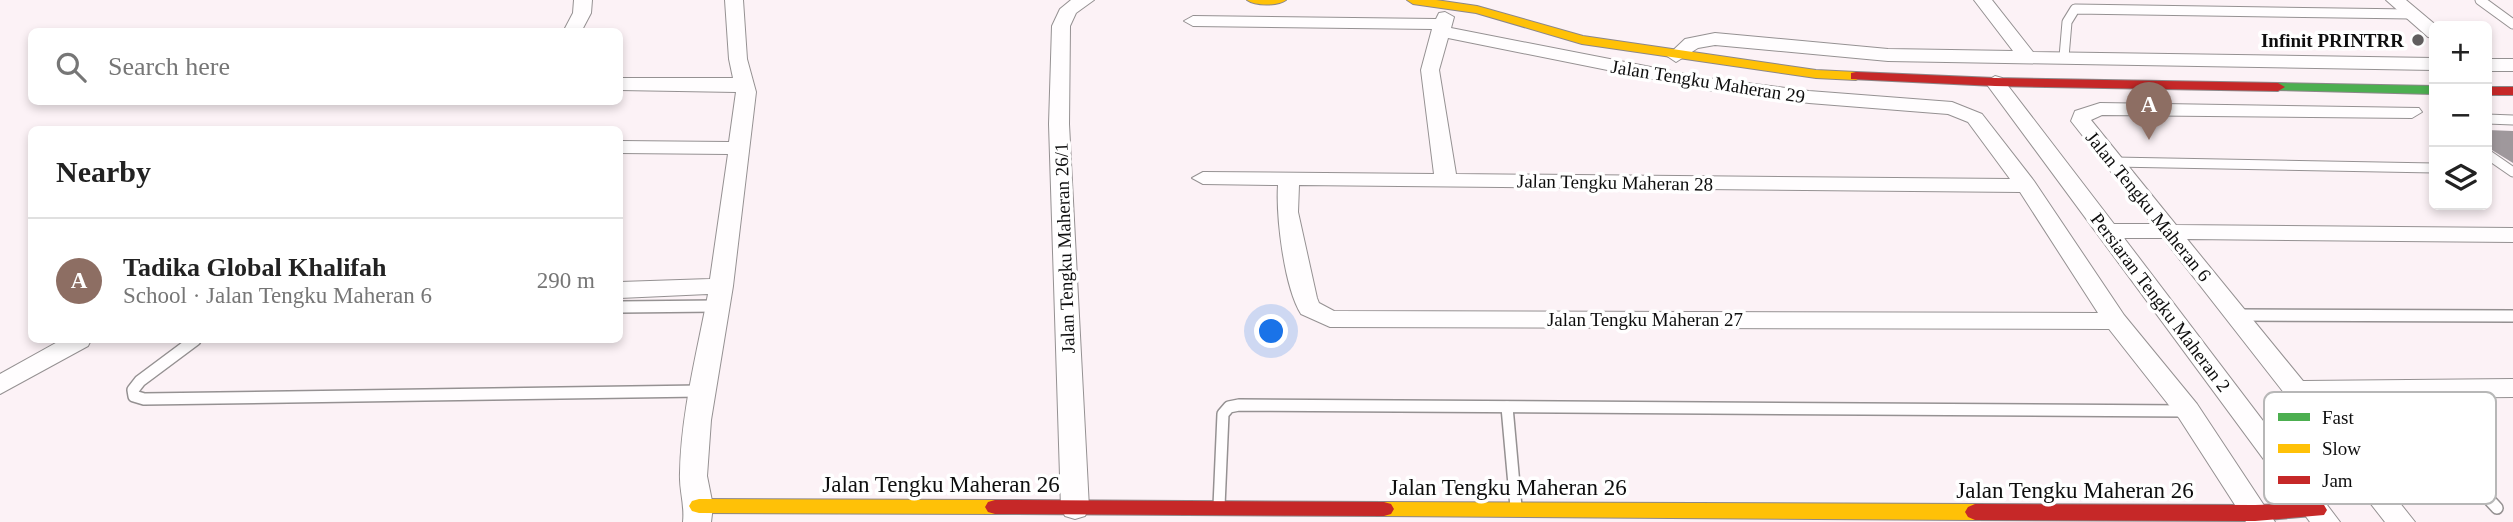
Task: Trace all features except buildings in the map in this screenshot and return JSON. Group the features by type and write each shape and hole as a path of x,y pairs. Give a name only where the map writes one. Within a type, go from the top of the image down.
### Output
{"street":[{"path":"574,28 582,13 583,0"},
{"path":"698,514 694,476 701,391 719,296 745,83 738,59 734,0"},
{"name":"Jalan Tengku Maheran 26/1","path":"1075,508 1059,110 1063,17 1073,5 1085,0"},
{"path":"1253,0 1280,0"},
{"path":"1413,0 1508,17 1582,40 1676,56 1816,74 1995,82 2429,90"},
{"path":"1983,0 2028,58"},
{"path":"2395,0 2429,29"},
{"path":"1446,181 1430,70 1441,27 1451,5"},
{"name":"Jalan Tengku Maheran 29","path":"1194,21 1441,27 1707,84 1809,97 1931,105 1963,111 1975,118 2026,186"},
{"path":"1676,56 1692,43 1714,39 1827,52 2429,64"},
{"path":"2492,65 2513,65"},
{"name":"Persiaran Tengku Maheran 2","path":"1995,82 2264,439"},
{"path":"623,84 745,83"},
{"name":"Jalan Tengku Maheran 6","path":"2297,390 2113,162 2081,121 2082,115 2089,111 2413,112"},
{"path":"623,147 739,148"},
{"name":"Jalan Tengku Maheran 28","path":"1203,178 2026,186"},
{"name":"Jalan Tengku Maheran 27","path":"1289,179 1287,212 1305,298 1309,308 1330,319 2116,321"},
{"path":"2026,186 2116,321 2188,411 2258,518"},
{"path":"2108,231 2513,235"},
{"path":"623,290 719,296"},
{"path":"0,385 74,343"},
{"path":"2297,390 2513,388"},
{"name":"Jalan Tengku Maheran 6","path":"2387,504 2401,522"},
{"name":"Jalan Tengku Maheran 26","path":"698,514 1219,508 1517,510 1598,516 2322,516"}],"lane":[{"path":"2480,0 2513,24"},
{"path":"2064,57 2067,22 2075,9 2411,14"},
{"path":"2492,119 2513,120"},
{"path":"2492,157 2513,172"},
{"path":"2113,162 2429,168"},
{"path":"623,307 719,296"},
{"path":"2234,314 2513,316"},
{"path":"191,343 140,381 133,390 134,396 144,399 701,391"},
{"path":"2387,389 2390,392"},
{"path":"1219,508 1223,414 1229,407 2188,411"},
{"path":"1507,407 1517,510"},
{"path":"2493,504 2497,508"}],"traffic: fast":[{"path":"2278,87 2429,90"}],"traffic: slow":[{"path":"1253,0 1280,0"},
{"path":"1413,0 1477,10 1582,40 1816,74 1856,76"},
{"path":"699,506 995,507"},
{"path":"1384,509 1975,512"}],"traffic: jam":[{"path":"1856,76 1995,82 2278,87"},
{"path":"2492,91 2513,91"},
{"path":"995,507 1384,509"},
{"path":"1975,512 2255,513 2317,510"}],"place":[{"name":"Infinit PRINTRR","path":"2418,40"},
{"name":"Tadika Global Khalifah","path":"2149,140"}]}
